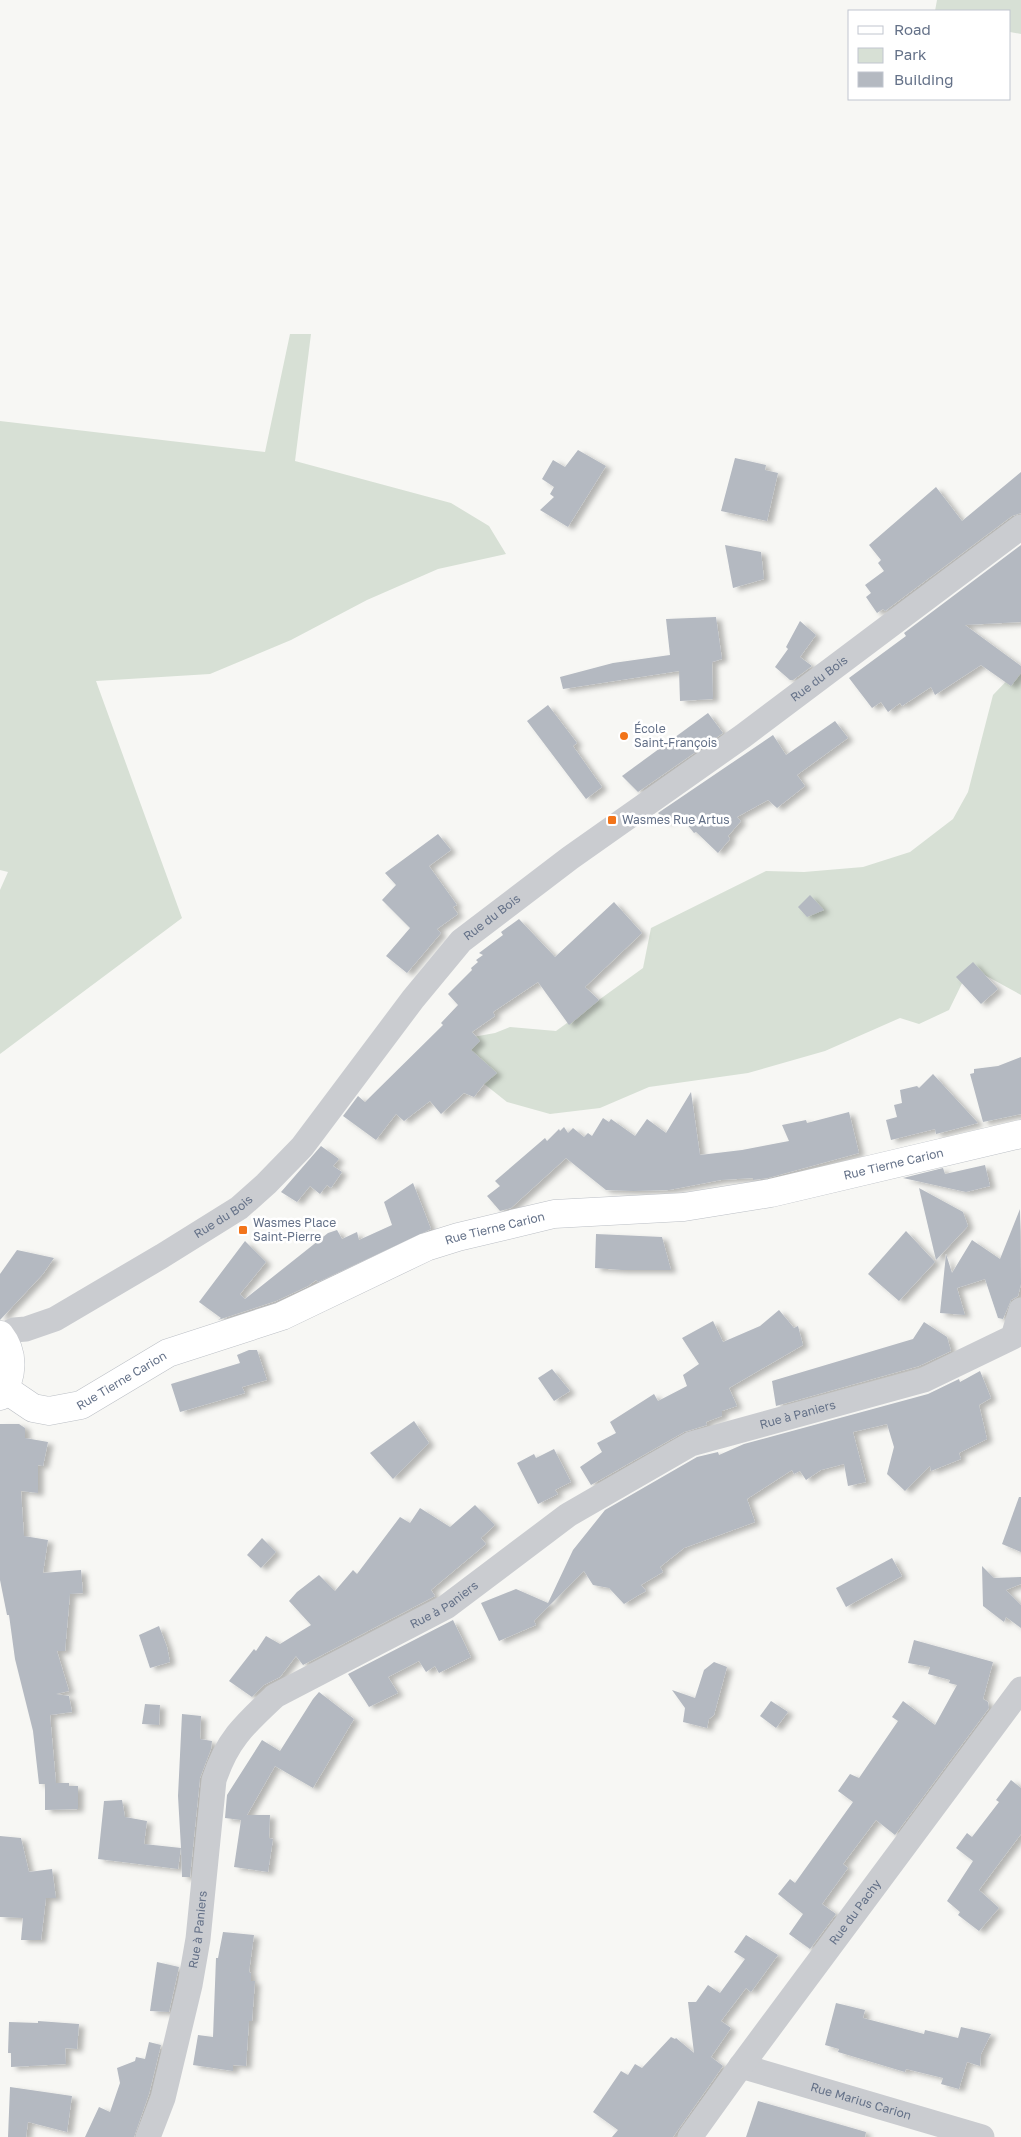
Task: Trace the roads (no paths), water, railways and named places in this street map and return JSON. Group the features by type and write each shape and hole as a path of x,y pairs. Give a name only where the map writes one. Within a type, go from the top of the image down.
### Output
{"street":[{"name":"Rue du Bois","path":"1,1336 14,1330 26,1329 55,1319 239,1208 266,1184 302,1147 413,999 461,941 570,858 743,736 1021,527"},
{"name":"Rue Tierne Carion","path":"2,1392 33,1408 49,1411 81,1405 168,1353 282,1316 426,1247 458,1237 554,1214 684,1207 771,1193 1021,1134"},
{"name":"Rue à Paniers","path":"148,2137 163,2098 190,1985 198,1939 214,1780 220,1762 232,1741 275,1696 446,1607 568,1515 691,1444 924,1380 1017,1337 1021,1310"},
{"path":"1,1336 9,1352 11,1363 10,1375 2,1392"},
{"name":"Rue du Pachy","path":"690,2137 1021,1689"},
{"name":"Rue Marius Carion","path":"741,2066 982,2137"}],"place":[{"name":"École Saint-François","path":"624,736"},
{"name":"Wasmes Rue Artus","path":"612,820"},
{"name":"Wasmes Place Saint-Pierre","path":"243,1230"}]}
